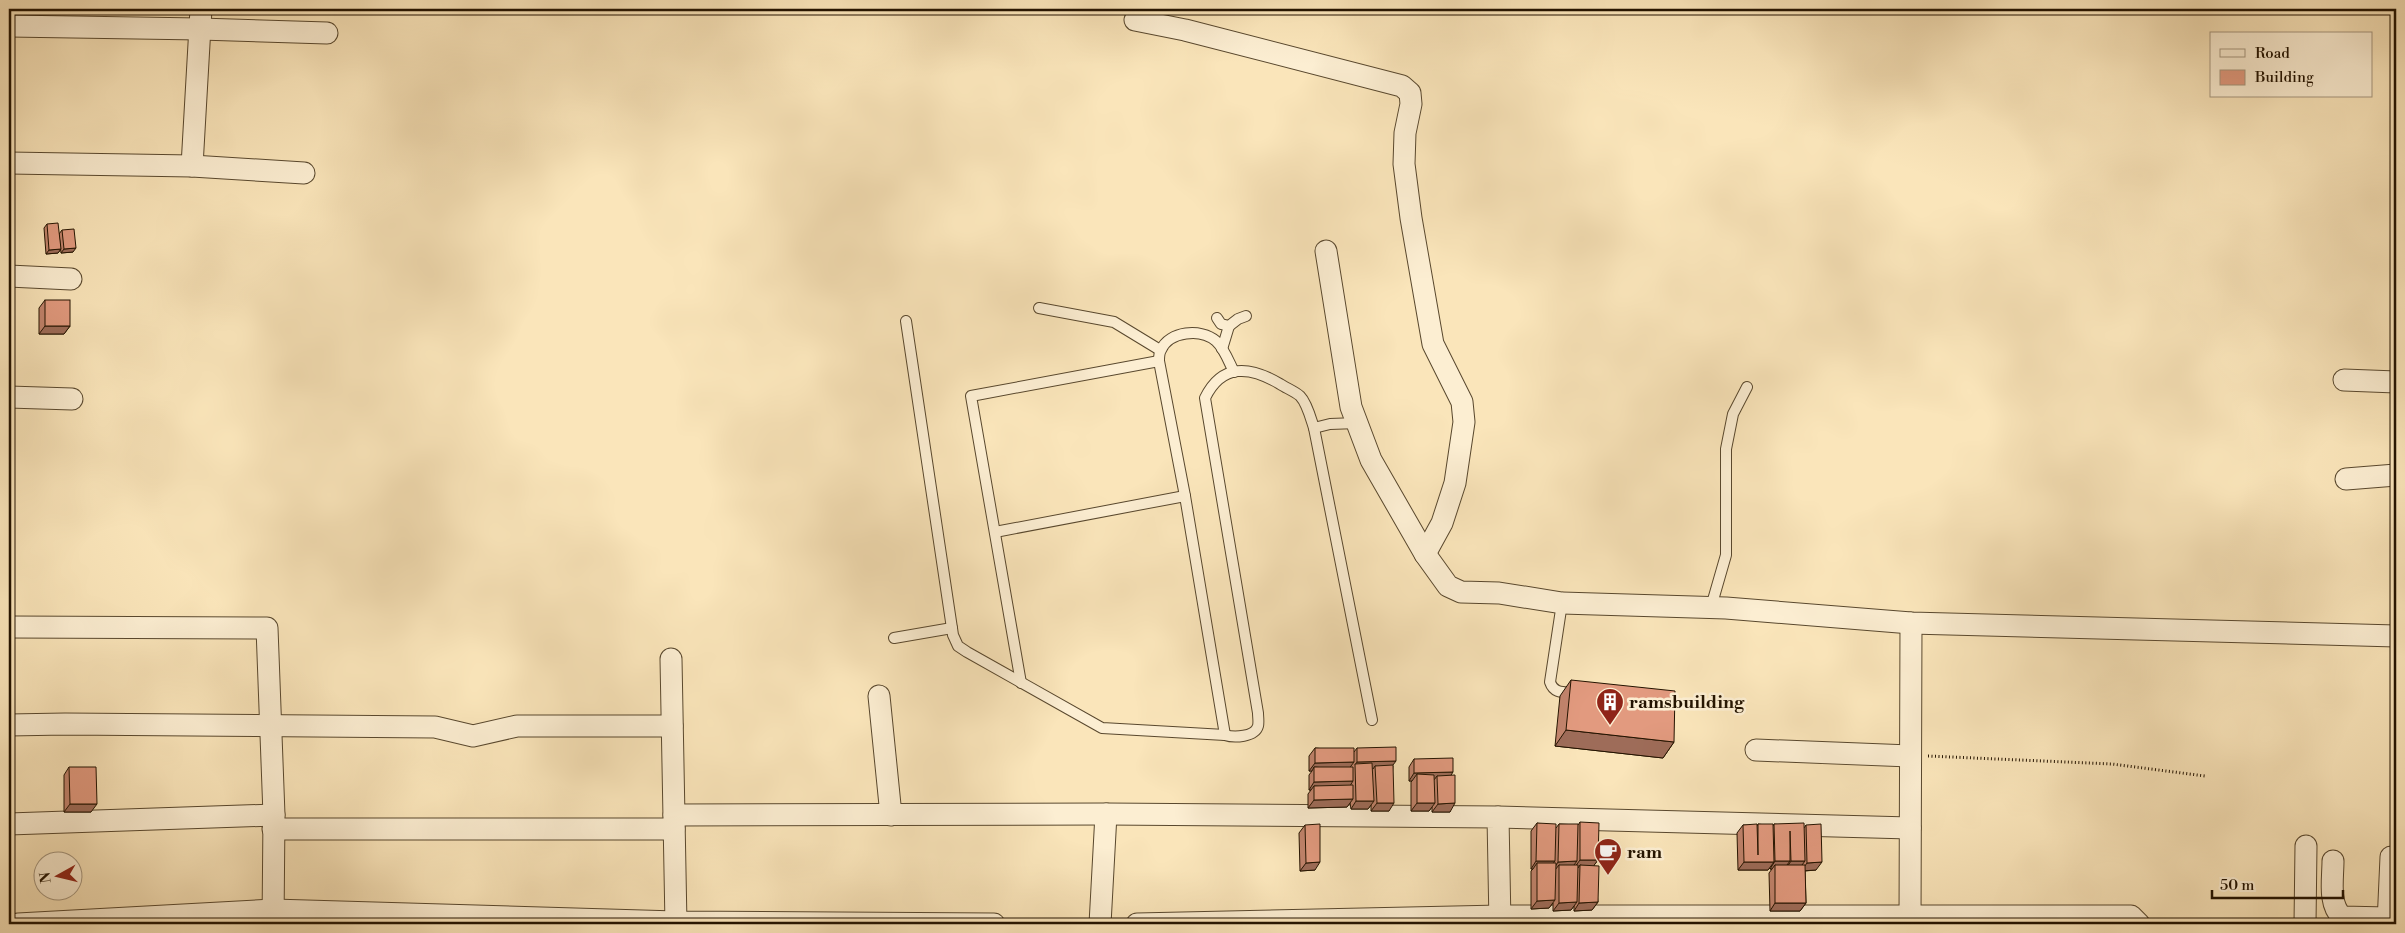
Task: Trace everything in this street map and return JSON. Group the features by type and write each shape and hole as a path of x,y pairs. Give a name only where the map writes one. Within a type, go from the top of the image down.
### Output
{"street":[{"path":"9,26 200,19 327,33"},
{"path":"192,166 200,19"},
{"path":"1135,20 1185,30 1402,86 1410,93 1411,104 1405,133 1404,164 1411,218 1433,344 1462,402 1464,422 1454,483 1442,523 1424,554"},
{"path":"9,163 192,166 304,173"},
{"path":"1326,251 1351,407 1371,460 1424,554 1448,586 1461,592 1499,593 1562,604 1711,607 1911,623 2396,636"},
{"path":"9,276 71,279"},
{"path":"2344,380 2396,382"},
{"path":"9,397 72,398"},
{"path":"2346,479 2396,476"},
{"path":"1910,921 1911,623"},
{"path":"9,627 267,628 273,822 273,917"},
{"path":"671,659 676,923"},
{"path":"879,696 891,815"},
{"path":"9,725 434,727 473,736 517,726 672,726"},
{"path":"1756,750 1910,756"},
{"path":"9,824 674,822 891,815 1106,814 1498,817 1910,828"},
{"path":"1100,924 1106,814"},
{"path":"1498,817 1500,920"},
{"path":"2305,924 2306,846"},
{"path":"2333,861 2333,903 2336,912 2342,918 2388,921 2390,857"},
{"path":"1137,924 1500,920 1910,921 2132,916 2139,924"},
{"path":"18,924 273,917 676,923 994,924"}],"lane":[{"path":"1039,308 1114,322 1160,350"},
{"path":"1222,349 1229,326 1246,316"},
{"path":"1217,318 1221,324 1229,326"},
{"path":"906,321 952,628 958,646 1102,728 1225,735 1232,738 1254,732 1258,727 1256,704 1205,398 1212,384 1224,375 1234,372 1254,371 1301,397 1314,428 1372,720"},
{"path":"1225,735 1159,361 1160,350 1169,339 1184,334 1200,333 1217,342 1234,372"},
{"path":"1021,683 971,396 1159,361"},
{"path":"1711,607 1726,555 1726,449 1733,414 1747,387"},
{"path":"1314,428 1330,424 1357,424"},
{"path":"996,532 1184,496"},
{"path":"1562,604 1550,682 1552,688 1556,691 1586,694"},
{"path":"894,638 952,628"}],"path":[{"path":"1910,756 2112,764 2205,776"}],"building":[{"path":"58,223 61,249 49,250 47,224"},
{"path":"74,229 76,248 64,249 62,230"},
{"path":"45,300 70,300 70,326 45,326"},
{"path":"1571,680 1675,691 1674,742 1566,730"},
{"path":"1396,747 1396,761 1357,762 1357,748"},
{"path":"1315,748 1354,748 1354,762 1315,763"},
{"path":"1453,758 1453,772 1414,773 1414,759"},
{"path":"1372,763 1374,801 1356,801 1355,764"},
{"path":"1393,765 1394,803 1377,803 1375,766"},
{"path":"69,767 96,767 97,804 70,804"},
{"path":"1314,767 1353,767 1353,781 1314,782"},
{"path":"1417,774 1434,775 1435,803 1417,803"},
{"path":"1455,775 1455,803 1438,804 1437,776"},
{"path":"1353,785 1353,799 1314,800 1314,786"},
{"path":"1580,822 1599,823 1598,860 1580,860"},
{"path":"1537,823 1556,824 1555,861 1536,861"},
{"path":"1804,823 1805,861 1791,861 1790,831 1790,861 1775,861 1774,824"},
{"path":"1320,824 1320,862 1306,863 1305,825"},
{"path":"1559,824 1578,824 1577,861 1558,862"},
{"path":"1757,824 1758,855 1758,824 1773,824 1774,862 1744,862 1743,825"},
{"path":"1821,824 1822,862 1807,863 1806,825"},
{"path":"1537,863 1556,863 1555,900 1537,901"},
{"path":"1559,865 1578,865 1577,902 1559,903"},
{"path":"1580,865 1599,866 1598,902 1579,903"},
{"path":"1775,865 1805,865 1806,903 1775,903"}],"place":[{"name":"ramsbuilding","path":"1610,726"},
{"name":"ram","path":"1608,876"}]}
